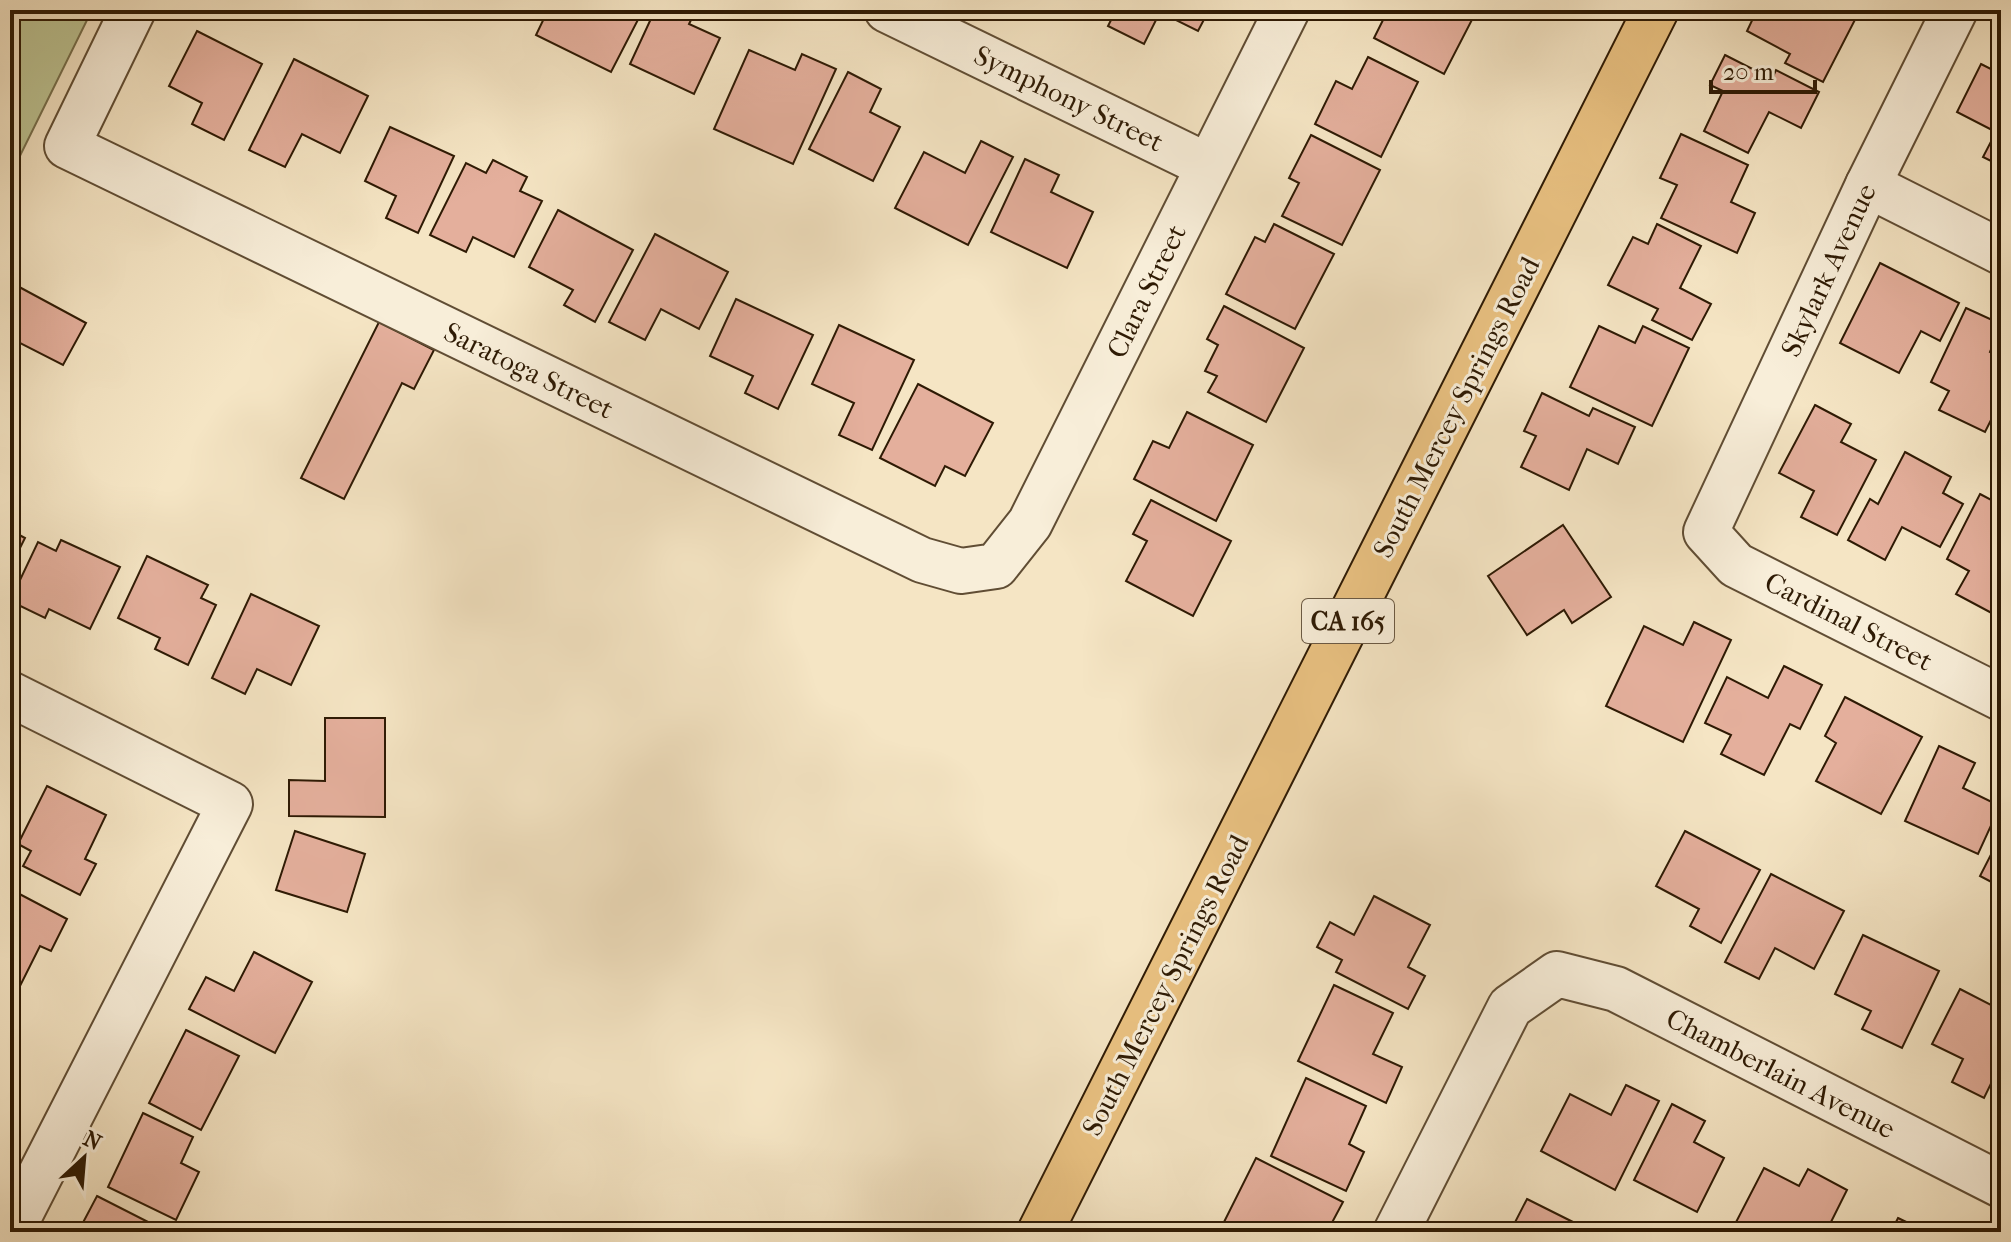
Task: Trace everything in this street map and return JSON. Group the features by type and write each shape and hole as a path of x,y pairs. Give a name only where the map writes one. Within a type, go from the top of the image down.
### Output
{"main road":[{"name":"South Mercey Springs Road","path":"1040,1232 1656,10"}],"street":[{"name":"Saratoga Street","path":"133,10 67,146 922,560 961,571 996,566"},
{"name":"Symphony Street","path":"887,10 1208,166"},
{"name":"Clara Street","path":"996,566 1030,523 1287,10"},
{"name":"Skylark Avenue","path":"1706,532 1868,185 1955,10"},
{"path":"1868,185 2001,252"},
{"name":"Cardinal Street","path":"1706,532 1736,565 2001,698"},
{"path":"10,694 230,804 11,1232"},
{"name":"Chamberlain Avenue","path":"1396,1232 1510,1007 1557,974 1616,989 2001,1185"}],"green space":[{"path":"10,10 92,10 10,176"}],"building":[{"path":"548,10 643,10 611,72 536,35"},
{"path":"655,10 696,10 689,24 720,38 694,94 630,64"},
{"path":"1116,10 1209,10 1198,31 1160,12 1144,44 1108,26"},
{"path":"1388,10 1477,10 1444,74 1374,38"},
{"path":"1757,10 1860,10 1823,82 1785,63 1790,54 1747,31"},
{"path":"197,31 262,64 224,140 192,124 202,103 169,86"},
{"path":"749,50 795,70 802,54 836,69 793,164 714,129"},
{"path":"1725,55 1772,79 1776,70 1819,92 1801,128 1769,112 1748,153 1704,131 1723,91 1710,85"},
{"path":"1368,57 1418,82 1381,157 1315,124 1336,81 1352,89"},
{"path":"294,59 368,96 340,153 302,134 285,167 249,150"},
{"path":"1981,64 2001,74 2001,166 1983,157 1996,132 1957,112"},
{"path":"848,72 881,89 870,112 900,127 873,181 809,149"},
{"path":"390,127 454,156 418,233 386,218 396,196 365,181"},
{"path":"1681,134 1748,165 1731,202 1755,213 1737,253 1661,218 1677,185 1660,178"},
{"path":"1311,135 1380,170 1342,245 1282,216 1299,183 1289,178"},
{"path":"981,141 1013,157 968,245 895,208 924,152 965,173"},
{"path":"1025,159 1059,175 1051,192 1093,212 1067,268 991,232"},
{"path":"493,160 527,177 520,191 542,201 514,257 473,237 466,252 430,235 466,163 486,173"},
{"path":"558,210 633,250 595,322 564,305 573,290 529,267"},
{"path":"1274,224 1334,254 1295,329 1226,294 1255,237 1265,242"},
{"path":"1657,224 1701,246 1680,288 1711,304 1692,340 1652,320 1658,309 1608,285 1633,237 1648,244"},
{"path":"655,234 728,272 699,329 661,309 645,340 609,322"},
{"path":"1880,263 1959,303 1940,341 1921,331 1899,373 1840,343"},
{"path":"10,282 86,323 63,365 10,338"},
{"path":"736,299 813,335 778,409 745,393 753,376 710,356"},
{"path":"1224,306 1304,348 1266,422 1208,392 1217,376 1205,371 1218,345 1207,339"},
{"path":"1966,308 2001,324 1990,352 2001,357 2001,419 1993,416 1985,432 1939,410 1949,391 1931,382"},
{"path":"379,322 434,350 414,389 402,383 344,499 301,478"},
{"path":"839,325 914,360 872,450 839,435 854,403 812,384"},
{"path":"1599,326 1635,343 1643,326 1689,348 1652,426 1570,387"},
{"path":"918,384 993,423 965,476 945,466 935,486 880,458"},
{"path":"1542,393 1589,416 1593,408 1635,427 1618,464 1587,449 1569,490 1521,467 1536,436 1524,431"},
{"path":"1815,405 1851,424 1841,442 1876,460 1837,535 1801,517 1814,491 1779,473"},
{"path":"1187,412 1253,445 1216,521 1134,479 1153,441 1169,448"},
{"path":"1905,452 1951,477 1943,493 1963,504 1940,547 1902,527 1885,560 1848,540 1870,499 1878,504"},
{"path":"1980,494 2001,505 2001,618 1956,594 1969,571 1947,559"},
{"path":"1151,500 1231,541 1193,616 1126,581 1147,541 1133,534"},
{"path":"1563,525 1611,597 1572,623 1564,610 1527,635 1488,576"},
{"path":"10,530 25,538 10,568"},
{"path":"61,540 120,567 90,629 49,609 45,618 10,601 38,542 56,551"},
{"path":"147,556 208,585 201,598 216,605 188,665 155,649 160,638 118,618"},
{"path":"251,594 319,626 291,685 257,669 245,694 212,678"},
{"path":"1694,622 1731,640 1683,742 1606,706 1644,626 1683,645"},
{"path":"1784,666 1822,685 1800,729 1790,724 1764,775 1721,754 1731,735 1705,723 1727,677 1768,698"},
{"path":"1845,697 1922,737 1881,814 1816,781 1836,743 1825,736"},
{"path":"325,718 385,718 385,817 289,816 289,780 325,781"},
{"path":"1939,746 1975,763 1963,788 2000,806 1978,854 1905,821"},
{"path":"47,786 106,815 85,859 96,864 80,895 23,866 31,851 18,844"},
{"path":"295,831 365,854 347,912 276,890"},
{"path":"1685,831 1760,870 1721,943 1690,926 1699,909 1656,886"},
{"path":"2001,835 2001,887 1980,876"},
{"path":"1771,874 1844,911 1814,969 1775,948 1759,979 1725,962"},
{"path":"10,889 67,919 51,951 40,946 19,988 10,984"},
{"path":"1374,896 1430,925 1408,967 1425,976 1408,1009 1336,972 1342,960 1317,947 1330,922 1354,935"},
{"path":"1863,935 1939,971 1902,1048 1862,1029 1871,1011 1835,994"},
{"path":"254,952 312,982 275,1053 189,1009 206,977 234,991"},
{"path":"1334,985 1393,1013 1373,1054 1402,1067 1386,1103 1298,1061"},
{"path":"1960,989 2001,1010 2001,1063 1984,1098 1952,1082 1963,1059 1932,1044"},
{"path":"186,1030 239,1056 201,1130 149,1103"},
{"path":"1306,1078 1366,1106 1349,1144 1364,1152 1346,1191 1271,1156"},
{"path":"1626,1085 1659,1101 1615,1190 1541,1151 1570,1094 1611,1115"},
{"path":"1672,1104 1705,1121 1694,1142 1724,1158 1697,1212 1634,1180"},
{"path":"143,1113 193,1137 181,1163 199,1172 176,1220 108,1187"},
{"path":"1256,1158 1343,1202 1327,1232 1318,1232 1305,1225 1302,1232 1244,1232 1224,1222"},
{"path":"1764,1168 1799,1186 1808,1169 1847,1190 1826,1232 1746,1232 1734,1226"},
{"path":"97,1196 156,1226 153,1232 78,1232"},
{"path":"1527,1199 1593,1232 1510,1232"},
{"path":"1898,1218 1927,1232 1891,1232"}]}
